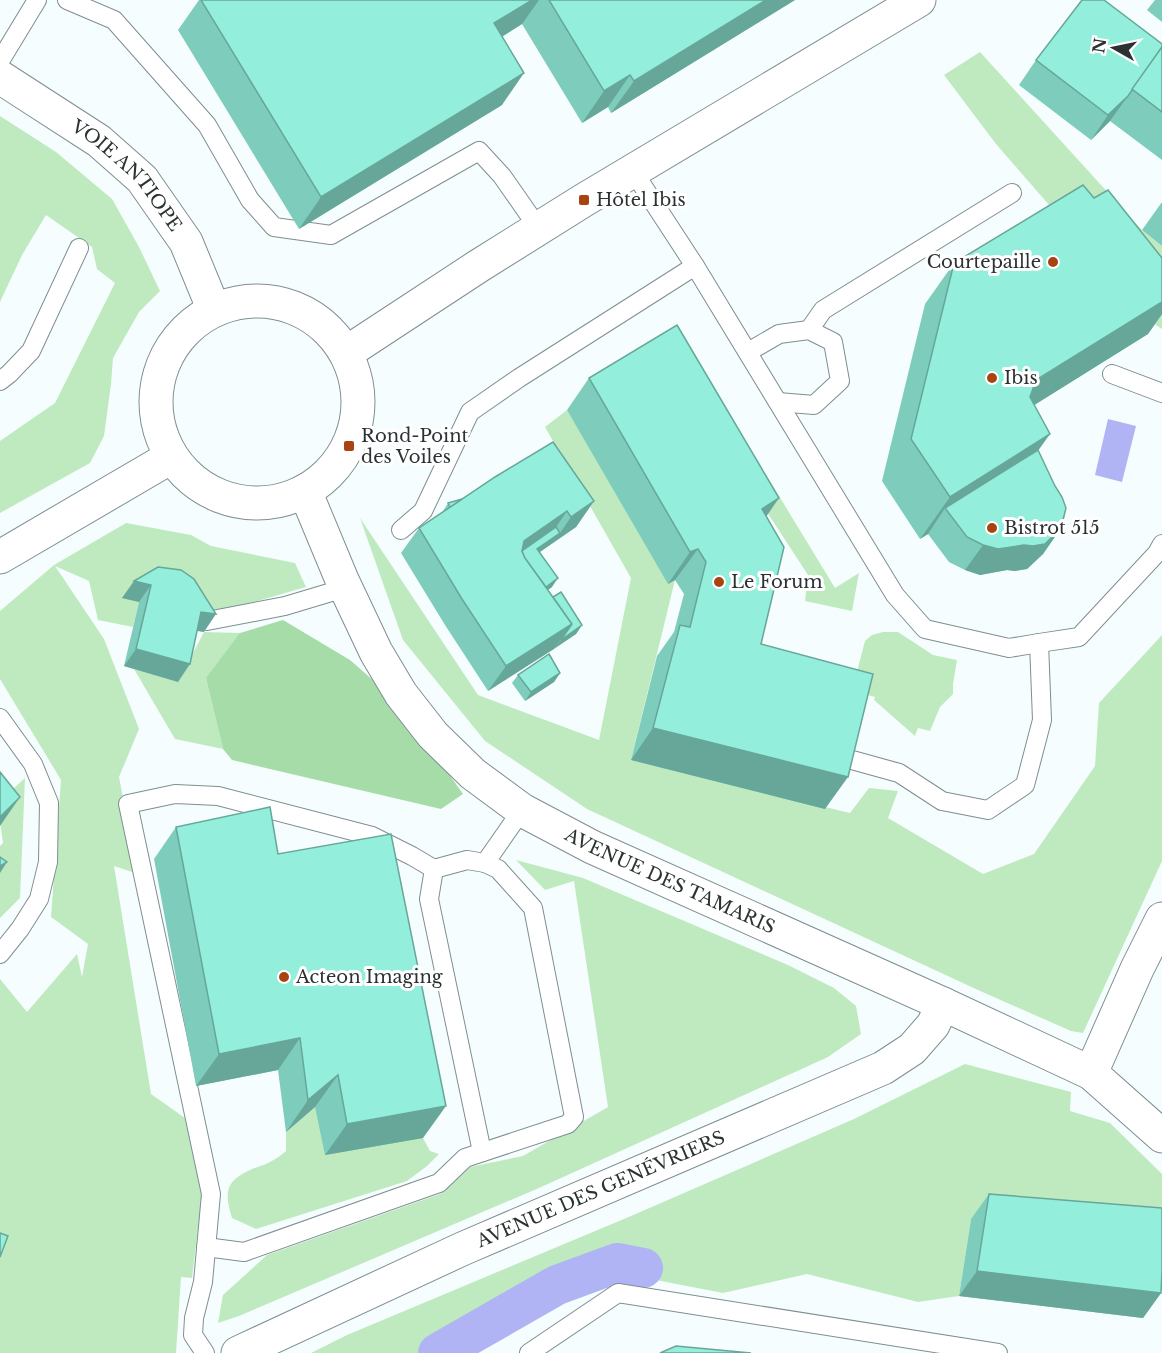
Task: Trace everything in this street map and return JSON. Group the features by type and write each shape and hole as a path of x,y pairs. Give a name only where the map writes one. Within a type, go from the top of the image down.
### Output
{"street":[{"path":"346,353 428,298 633,171 919,0"},
{"name":"VOIE ANTIOPE","path":"0,77 99,141 142,178 186,242 214,310"},
{"path":"263,300 288,305 311,316 331,332 346,353 357,383 358,415 349,446 331,472 305,491 281,501 256,503 232,500 208,491 187,476 171,457 160,431 156,402 159,374 171,347 190,325 214,310 238,302 263,300"},
{"path":"0,556 171,457"},
{"name":"AVENUE DES TAMARIS","path":"305,491 345,588 376,652 401,694 433,735 473,774 522,810 592,847 1091,1073 1162,1136"},
{"path":"1091,1073 1162,919"},
{"name":"AVENUE DES GENÉVRIERS","path":"238,1353 462,1249 883,1068 912,1049 933,1025 943,1004"}],"lane":[{"path":"0,60 37,0"},
{"path":"67,0 114,20 207,125 250,200 274,226 331,235 479,151 502,176 539,229"},
{"path":"633,171 696,266 895,595 925,629 1009,648 1079,637 1157,553 1162,544"},
{"path":"809,330 823,310 1012,193"},
{"path":"0,381 31,351 79,248"},
{"path":"401,530 423,511 470,412 519,378 696,266"},
{"path":"748,352 778,334 809,330 833,342 840,381 814,405 778,402"},
{"path":"1112,374 1162,393"},
{"path":"207,621 285,606 345,588"},
{"path":"852,760 899,773 942,801 988,810 1026,785 1042,720 1039,643"},
{"path":"0,718 33,764 49,803 48,862 39,898 20,929 0,954"},
{"path":"205,1353 193,1335 194,1318 203,1282 206,1247 211,1194 128,804 175,794 218,796 372,836 434,869 467,860 485,863 498,869 533,908 574,1117 568,1124 465,1158 439,1183 244,1252 206,1247"},
{"path":"485,863 522,810"},
{"path":"434,869 429,899 482,1152"},
{"path":"529,1353 618,1293 998,1353"}],"green space":[{"path":"980,52 1142,230 1162,246 1162,329 1150,321 996,144 944,75"},
{"path":"0,116 56,152 112,199 160,291 139,312 113,358 104,436 90,463 0,513 0,441 55,403 115,283 97,269 92,247 46,215 22,255 0,302"},
{"path":"567,410 675,580 631,760 850,813 869,788 898,791 888,818 983,874 1034,854 1095,766 1099,703 1162,635 1162,861 1083,1033 1071,1031 978,990 587,809 485,741 403,640 360,518 478,695 599,740 631,578 545,427"},
{"path":"748,445 835,588 859,573 852,611 805,601 808,575 731,457"},
{"path":"126,523 191,535 211,546 295,563 306,587 206,616 123,598 139,602 133,627 98,620 89,581 55,566 104,639 139,729 119,777 138,874 114,866 151,1094 185,1118 202,1195 192,1278 181,1277 176,1353 0,1353 0,979 27,1012 77,954 82,977 88,944 51,917 61,780 0,679 0,611 54,565"},
{"path":"283,620 350,660 398,702 463,794 441,809 232,760 223,749 206,678 240,633"},
{"path":"204,632 240,633 250,662 206,678 223,749 175,739 134,669 178,682"},
{"path":"898,632 933,655 957,660 953,694 940,707 930,731 918,728 915,736 874,700 875,697 852,691 865,641 872,635"},
{"path":"25,778 20,898 0,918 0,846 3,843 0,801"},
{"path":"516,860 583,878 788,965 834,988 856,1006 861,1034 828,1057 539,1188 218,1323 223,1295 267,1255 440,1194 470,1167 523,1156 608,1107 574,881 545,890"},
{"path":"965,1064 1071,1092 1070,1111 1110,1123 1162,1174 1162,1215 971,1219 959,1296 918,1302 807,1274 723,1293 656,1280 645,1258 612,1254 543,1277 419,1353 311,1353 347,1335 631,1216 854,1119"},
{"path":"315,1107 423,1138 430,1151 439,1154 407,1181 256,1229 232,1218 228,1190 234,1180 270,1162 286,1151 286,1132"}],"water":[{"path":"1108,419 1136,426 1122,482 1095,475"}],"building":[{"path":"201,0 532,0 494,23 524,73 321,197"},
{"path":"549,0 766,0 634,81 630,75 604,91"},
{"path":"1082,0 1104,0 1162,44 1128,96 1108,115 1036,60"},
{"path":"1162,47 1162,112 1132,89"},
{"name":"Ibis","path":"1083,185 1094,198 1108,190 1162,258 1162,302 1036,380 1030,397 1050,434 950,497 911,439 954,263"},
{"name":"Le Forum","path":"677,325 779,498 762,509 784,547 761,644 873,674 848,777 653,728 680,625 690,627 706,562 698,549 690,552 589,378"},
{"path":"553,442 594,501 571,517 567,511 524,541 522,551 572,624 506,666 419,528 495,477"},
{"path":"1038,450 1066,508 1061,528 1045,544 1033,546 998,549 967,537 945,508"},
{"path":"462,499 450,507 448,503"},
{"path":"556,527 560,533 537,549 558,578 546,587 522,551"},
{"path":"158,567 181,570 194,579 216,614 201,612 190,664 136,649 151,585 134,581"},
{"path":"561,592 582,625 561,640 572,624 553,597"},
{"path":"549,654 560,673 531,692 518,675"},
{"path":"0,772 20,797 0,817"},
{"name":"Acteon Imaging","path":"270,807 278,854 391,834 446,1106 347,1124 338,1075 308,1100 300,1038 219,1054 176,827"},
{"path":"0,857 7,862 0,866"},
{"path":"989,1194 1162,1208 1161,1293 977,1271"},
{"path":"0,1233 8,1236 0,1257"},
{"path":"676,1346 751,1353 660,1353"}],"waterway":[{"path":"438,1353 557,1285 617,1263 643,1268"}],"place":[{"name":"Hôtel Ibis","path":"584,200"},
{"name":"Courtepaille","path":"1053,262"},
{"name":"Ibis","path":"992,378"},
{"name":"Rond-Point des Voiles","path":"349,446"},
{"name":"Bistrot 515","path":"992,528"},
{"name":"Le Forum","path":"719,582"},
{"name":"Acteon Imaging","path":"284,977"}]}
